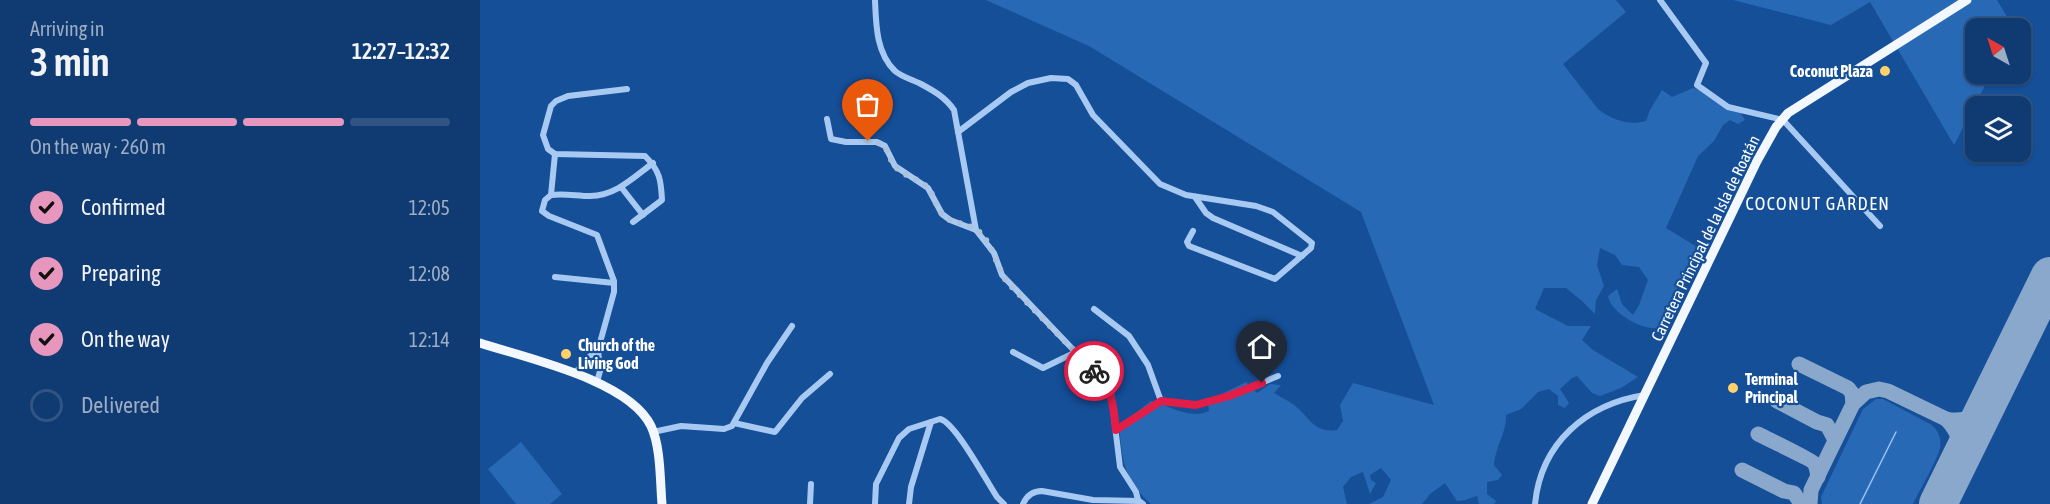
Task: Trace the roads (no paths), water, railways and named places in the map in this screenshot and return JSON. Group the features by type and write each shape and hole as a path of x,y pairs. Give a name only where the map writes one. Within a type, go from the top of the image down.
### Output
{"main road":[{"name":"Carretera Principal de la Isla de Roatán","path":"1592,504 1757,161 1788,113 1967,0"},
{"path":"480,343 575,373 597,382 630,401 643,414 656,438 662,504"}],"street":[{"path":"875,0 876,28 884,56 896,72 936,92 954,110 976,230 994,253 1002,275 1104,382 1111,393 1120,467 1136,492 1140,503 1093,500 1042,491 1030,494 1023,504"},
{"path":"1660,0 1706,63 1697,85 1728,107 1783,120 1880,226"},
{"path":"958,132 1011,92 1029,83 1051,78 1068,79 1076,85 1093,115 1160,184 1194,197 1256,206 1273,212 1312,243 1311,248 1275,279 1189,246 1187,242 1193,231"},
{"path":"627,89 568,96 556,101 551,106 543,135 548,149 555,154 645,156 653,163 661,180 662,200 633,222"},
{"path":"827,119 831,139 846,142 877,142 885,146 895,166 928,188 942,214 950,220 976,230"},
{"path":"551,195 555,154"},
{"path":"597,382 600,371 598,350 614,292 614,283 597,235 542,211 545,200 551,195 592,196 612,192 653,163"},
{"path":"621,187 643,215"},
{"path":"1194,197 1213,218 1302,256"},
{"path":"555,277 614,283"},
{"path":"1094,309 1129,336 1148,365 1161,401"},
{"path":"653,432 681,426 724,429 734,423 767,363 792,326"},
{"path":"575,373 598,350"},
{"path":"1013,352 1043,368 1076,352"},
{"path":"734,423 776,432 802,398 830,374"},
{"path":"1116,430 1161,401 1196,405 1229,396 1278,376"},
{"path":"1535,504 1536,492 1545,465 1560,440 1580,420 1627,398 1645,395"},
{"path":"875,504 876,484 899,438 909,429 945,420 959,435 997,497 1004,504"},
{"path":"909,504 911,487 931,422"},
{"path":"810,504 812,484"}],"waterway":[{"path":"1860,504 1896,432"}],"place":[{"name":"Coconut Plaza","path":"1885,71"},
{"name":"Church of the Living God","path":"566,354"},
{"name":"Terminal Principal","path":"1733,388"}],"district":[{"name":"COCONUT GARDEN","path":"1818,203"}]}
